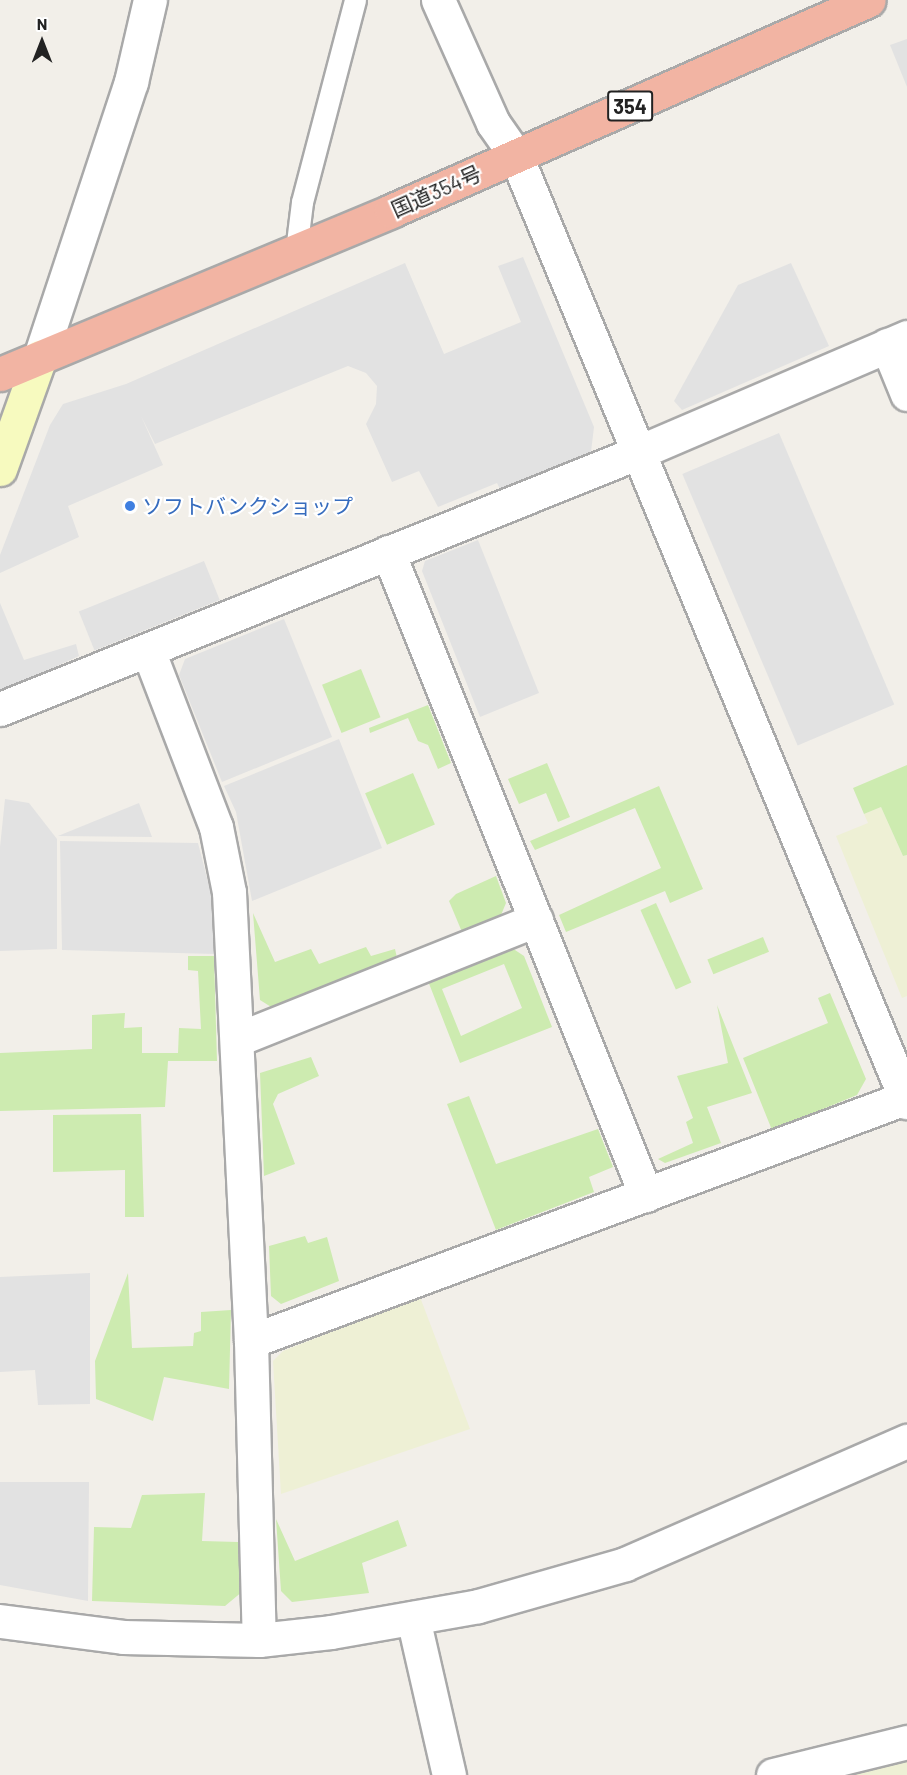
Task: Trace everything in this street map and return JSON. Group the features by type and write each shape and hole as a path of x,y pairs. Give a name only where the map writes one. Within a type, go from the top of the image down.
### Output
{"highway":[{"name":"国道354号","path":"0,374 516,156 869,0"}],"main road":[{"path":"0,469 39,357"}],"street":[{"path":"39,357 131,82 150,0"},
{"path":"251,1341 906,1100 516,156 493,123 438,0"},
{"path":"0,709 639,453 897,341 907,394"},
{"path":"388,552 646,1195"},
{"path":"148,650 208,803 223,856 233,930 251,1341 259,1640"},
{"path":"238,1039 536,920"},
{"path":"0,1621 123,1637 259,1640 413,1618 534,1593 625,1564 906,1444"},
{"path":"413,1618 449,1775"},
{"path":"773,1775 907,1742"}],"lane":[{"path":"296,250 302,202 355,0"}],"green space":[{"path":"361,669 380,717 342,733 322,685"},
{"path":"428,705 451,763 438,769 428,745 418,741 408,718 370,733 369,728"},
{"path":"547,763 570,817 558,822 546,793 519,804 508,779"},
{"path":"907,765 907,855 903,856 881,807 864,814 853,788"},
{"path":"413,773 435,825 387,845 365,793"},
{"path":"659,786 703,889 670,903 665,891 566,932 559,915 661,868 635,808 535,850 530,841"},
{"path":"881,807 903,856 907,855 907,996 902,998 836,836 868,823 864,814"},
{"path":"496,876 506,903 501,915 462,932 449,901 456,894"},
{"path":"656,903 691,982 676,989 640,910"},
{"path":"253,913 275,962 311,949 319,964 366,947 371,956 395,949 397,958 276,1010 260,1000"},
{"path":"763,937 769,952 713,974 707,959"},
{"path":"512,948 524,956 552,1027 460,1063 428,981","holes":["504,964 522,1008 461,1036 442,989"]},
{"path":"188,956 214,956 217,1061 168,1061 165,1107 0,1111 0,1053 92,1049 92,1015 125,1013 124,1028 142,1027 142,1053 178,1053 179,1028 201,1029 198,971 188,970"},
{"path":"830,993 866,1079 857,1095 772,1130 743,1058 828,1023 818,998"},
{"path":"717,1005 752,1093 707,1107 721,1143 665,1163 658,1159 693,1143 686,1122 693,1118 677,1076 728,1063"},
{"path":"311,1057 319,1076 278,1094 273,1104 295,1164 264,1176 260,1073"},
{"path":"469,1096 496,1164 598,1129 613,1167 589,1177 594,1192 496,1230 447,1104"},
{"path":"141,1114 144,1217 125,1217 125,1170 53,1172 53,1115"},
{"path":"305,1236 308,1243 327,1237 339,1281 281,1304 271,1296 269,1246"},
{"path":"128,1273 132,1348 193,1346 194,1333 201,1331 201,1312 231,1310 229,1389 164,1377 153,1421 96,1399 95,1361"},
{"path":"420,1297 470,1429 281,1494 273,1361 283,1351"},
{"path":"205,1493 202,1541 238,1542 243,1591 225,1606 92,1601 94,1527 131,1528 142,1495"},
{"path":"276,1519 295,1561 398,1520 407,1546 362,1563 369,1593 292,1602 281,1591"},
{"path":"907,1761 907,1775 852,1775"}],"shaded area":[{"path":"907,39 907,87 890,45"},
{"path":"523,257 594,427 591,452 500,489 497,483 438,507 419,471 392,482 366,424 376,404 377,386 366,373 348,366 155,444 141,416 163,465 68,506 79,537 0,573 0,555 50,425 63,404 126,384 405,263 444,354 521,322 498,266"},
{"path":"791,263 829,346 682,410 674,401 738,285"},
{"path":"779,433 894,705 798,746 682,474"},
{"path":"478,540 539,693 480,717 422,571 425,561"},
{"path":"204,561 220,600 95,651 79,612"},
{"path":"0,603 24,660 76,644 79,656 0,692"},
{"path":"284,619 332,737 222,782 179,675 185,659"},
{"path":"339,739 382,848 252,901 236,812 224,786"},
{"path":"5,799 29,803 57,839 57,949 0,951 0,847"},
{"path":"139,803 152,837 58,836"},
{"path":"60,841 198,843 216,913 216,954 62,950"},
{"path":"90,1273 90,1404 38,1405 35,1370 0,1372 0,1277"},
{"path":"0,1482 89,1482 88,1601 0,1585"}],"place":[{"name":"ソフトバンクショップ","path":"130,506"}]}
